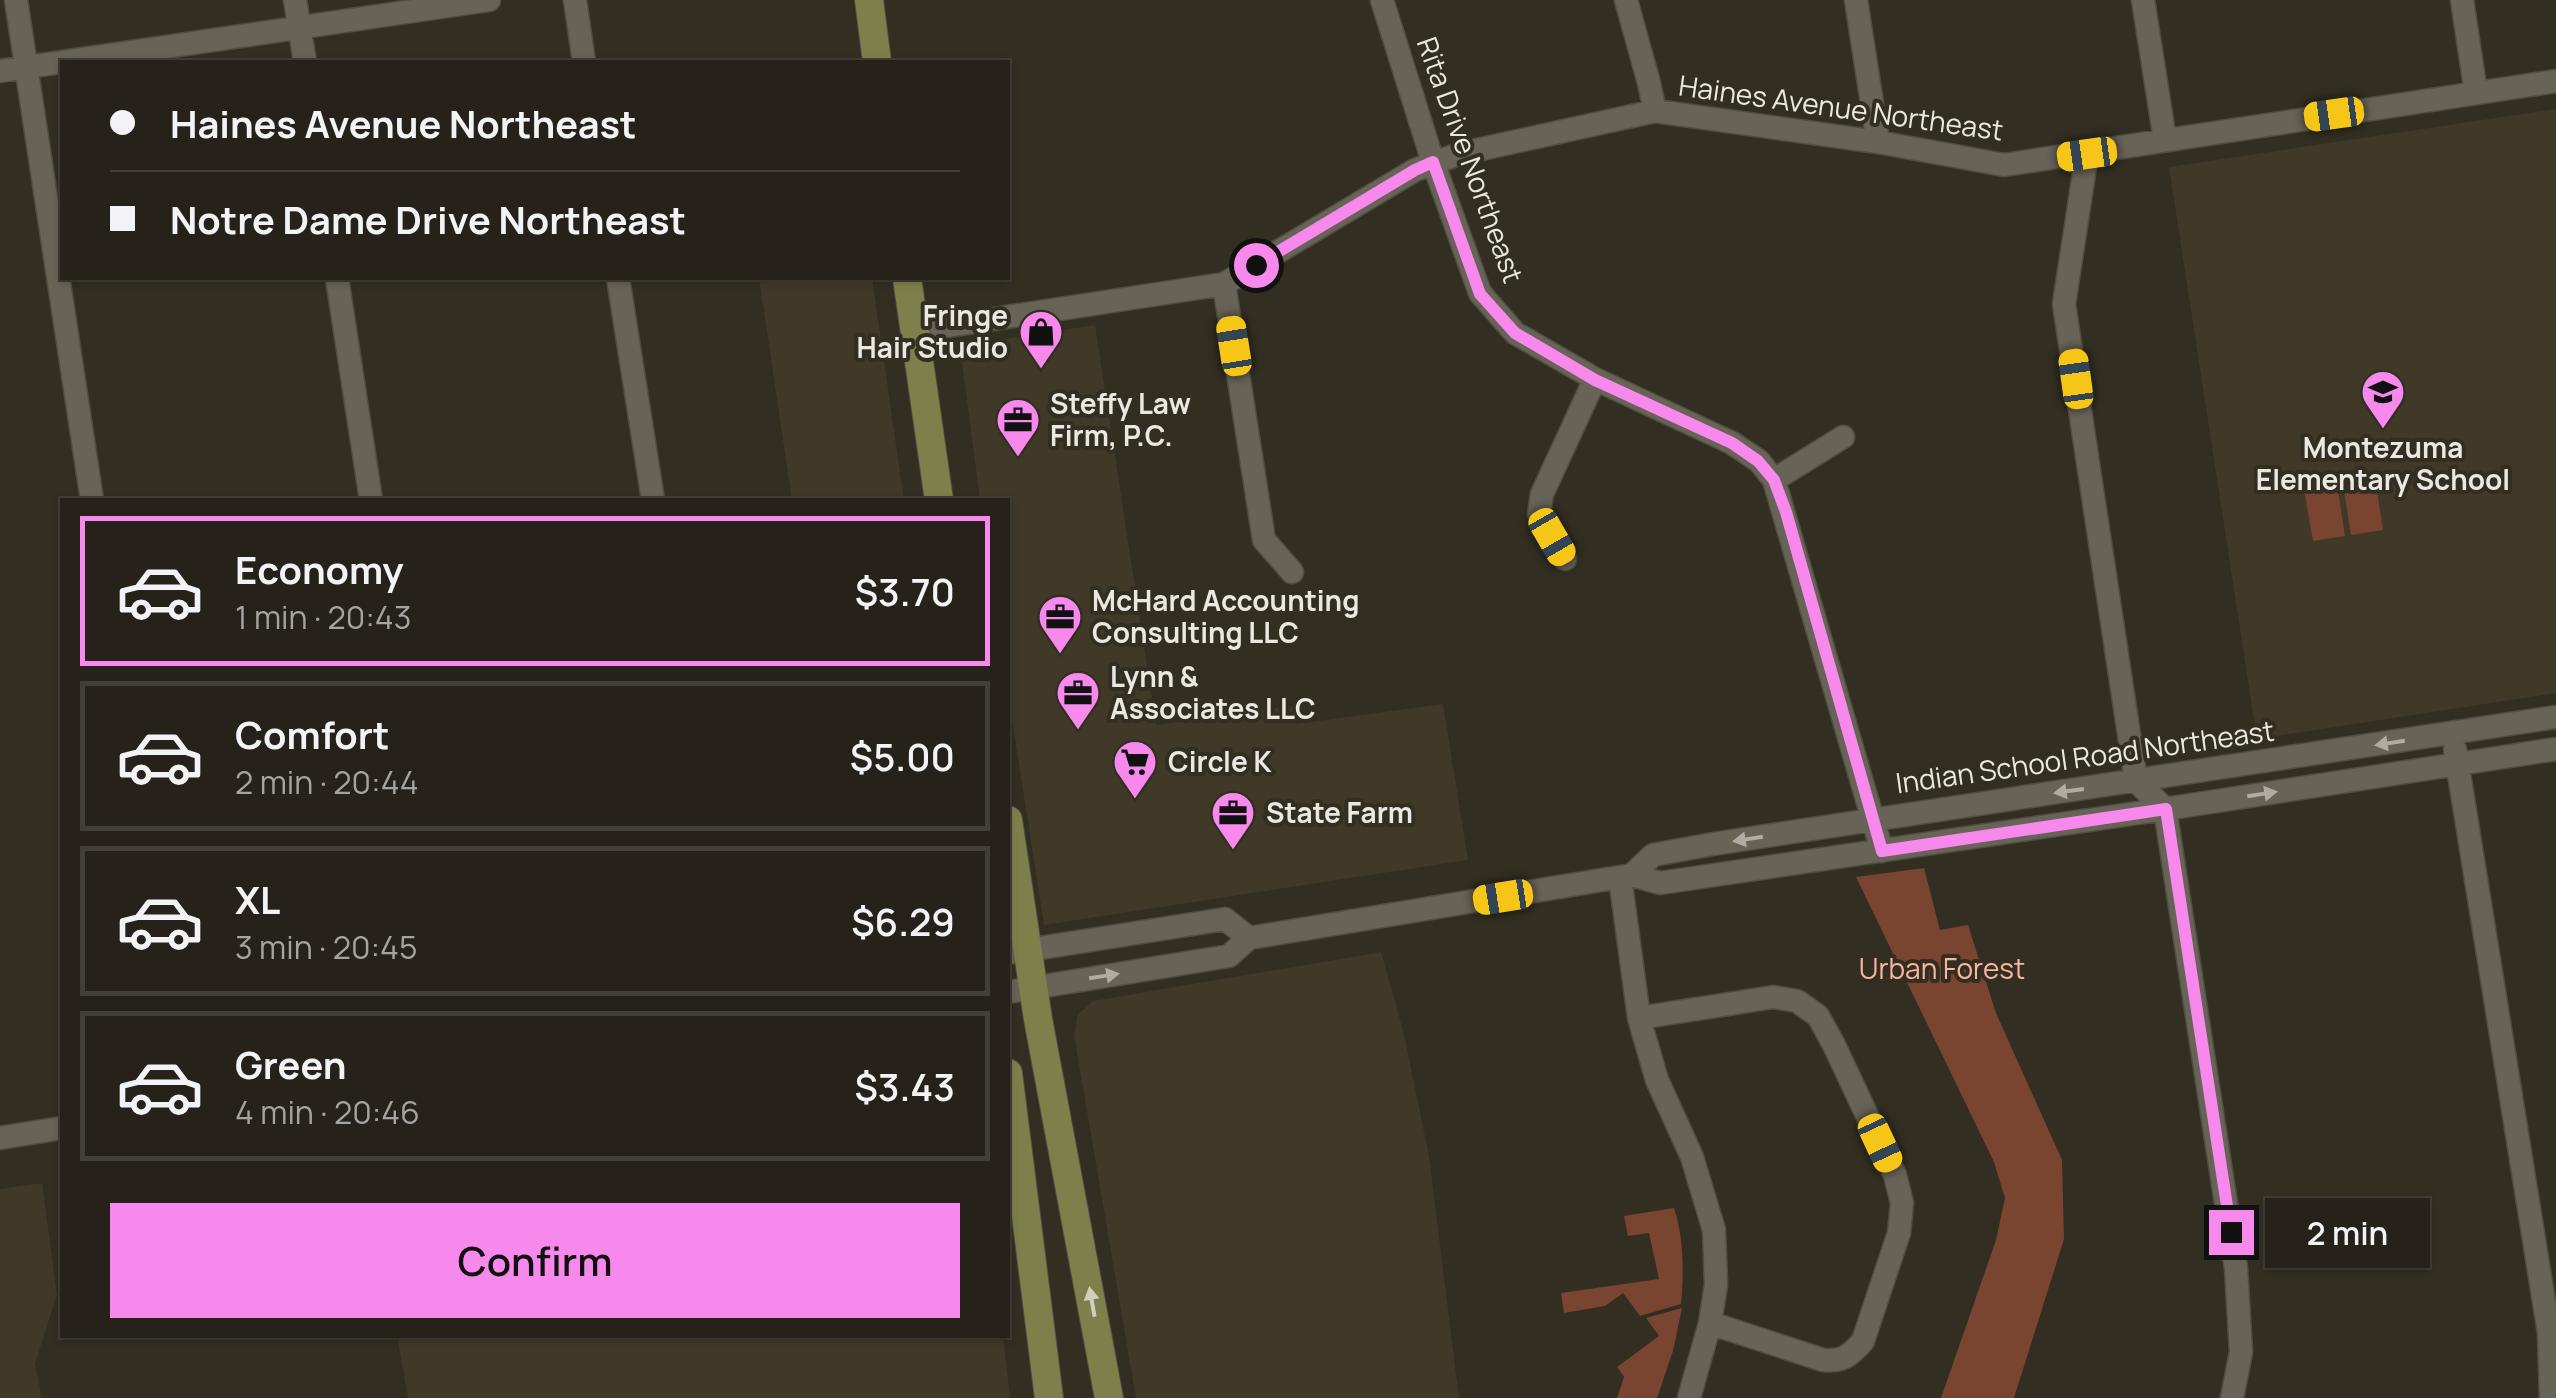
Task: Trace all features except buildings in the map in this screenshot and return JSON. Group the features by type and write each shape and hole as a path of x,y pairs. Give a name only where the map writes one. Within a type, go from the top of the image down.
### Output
{"main road":[{"path":"869,0 878,60"},
{"path":"907,280 938,498"},
{"path":"1010,846 1021,990 1109,1398"},
{"path":"1010,1088 1050,1398"}],"street":[{"path":"16,0 92,498"},
{"path":"296,0 305,60"},
{"path":"73,60 488,0"},
{"path":"575,0 584,60"},
{"name":"Rita Drive Northeast","path":"1382,0 1480,294 1515,333 1595,380 1732,443 1758,461 1774,480 1882,851"},
{"path":"1626,0 1655,111"},
{"path":"1856,0 1878,142"},
{"path":"2144,0 2166,140"},
{"path":"2462,0 2476,93"},
{"path":"0,71 60,62"},
{"name":"Haines Avenue Northeast","path":"914,330 1224,284 1433,162 1655,111 1878,142 2004,165 2556,80"},
{"path":"2087,154 2064,304 2136,781 2166,809 2236,1268 2241,1352 2232,1398"},
{"path":"338,280 371,498"},
{"path":"618,280 652,498"},
{"path":"1224,284 1264,540 1292,572"},
{"path":"1565,559 1539,514 1542,494 1595,380"},
{"path":"1774,480 1842,438"},
{"name":"Indian School Road Northeast","path":"1626,876 1652,855 2556,717"},
{"path":"2450,734 2459,764 2550,1332 2551,1398"},
{"name":"Indian School Road Northeast","path":"1021,990 1229,956 1249,938 1626,876 1660,883 2556,748"},
{"path":"1626,876 1639,1018 1657,1080 1692,1156 1714,1230 1716,1285 1689,1398"},
{"name":"Indian School Road Northeast","path":"1018,951 1225,919 1249,938"},
{"path":"1639,1018 1772,997 1797,1001 1818,1016 1896,1176 1902,1203 1899,1233 1863,1341 1853,1353 1839,1362 1823,1360 1710,1323"},
{"path":"0,1138 60,1128"}],"shaded area":[{"name":"Montezuma Elementary School","path":"2556,109 2556,693 2257,739 2169,167"},
{"path":"759,280 872,280 904,498 792,498"},
{"path":"1095,325 1156,725 1293,706 1296,724 1443,704 1468,860 1044,925 1010,706 1010,498 980,498 960,346"},
{"path":"1381,952 1404,1034 1429,1156 1459,1398 1136,1398 1074,1035 1078,1014 1093,1001"},
{"path":"42,1183 57,1295 35,1364 42,1398 0,1398 0,1189"},
{"path":"398,1338 1003,1338 1010,1398 408,1398"}],"green space":[{"path":"2375,478 2383,530 2351,535 2343,484"},
{"path":"2337,484 2345,536 2313,541 2304,489"},
{"name":"Urban Forest","path":"1924,868 1940,930 1968,925 1996,1013 2062,1160 2064,1239 2014,1398 1941,1398 1996,1240 2005,1198 1994,1162 1856,877"},
{"path":"1674,1208 1682,1256 1681,1304 1640,1316 1623,1293 1605,1306 1564,1313 1561,1293 1659,1279 1649,1233 1628,1236 1624,1216"},
{"path":"1682,1308 1657,1398 1617,1398 1624,1377 1617,1367 1659,1336 1646,1318"}],"place":[{"name":"Fringe Hair Studio","path":"1041,370"},
{"name":"Montezuma Elementary School","path":"2383,430"},
{"name":"Steffy Law Firm, P.C.","path":"1018,458"},
{"name":"McHard Accounting Consulting LLC","path":"1060,655"},
{"name":"Lynn & Associates LLC","path":"1078,731"},
{"name":"Circle K","path":"1135,800"},
{"name":"State Farm","path":"1233,851"}],"route":[{"path":"1256,265 1433,162 1480,294 1515,333 1595,380 1732,443 1758,461 1774,480 1786,512 1882,851 2166,809 2231,1232"}]}
